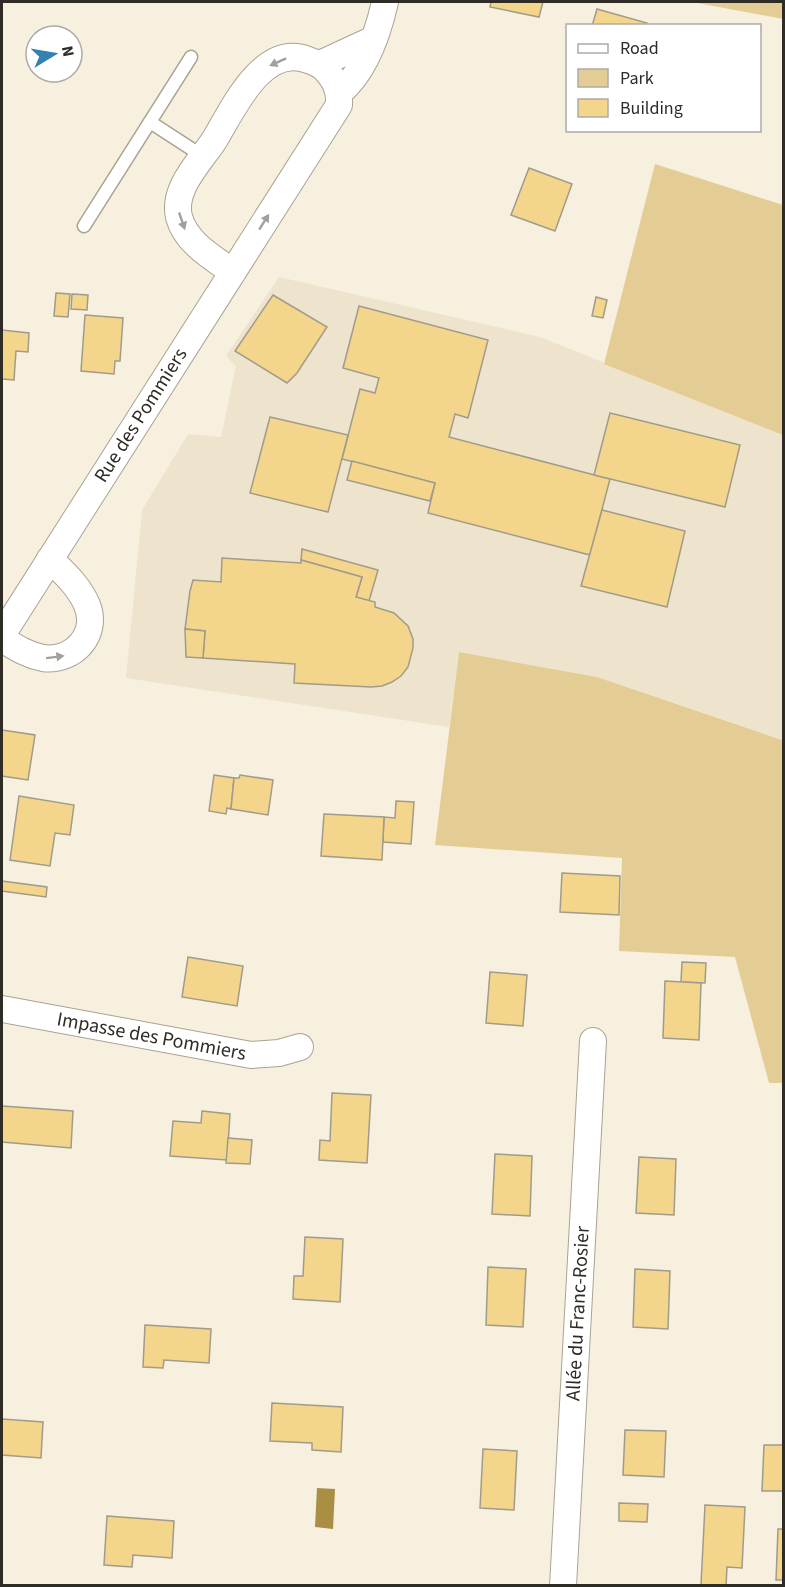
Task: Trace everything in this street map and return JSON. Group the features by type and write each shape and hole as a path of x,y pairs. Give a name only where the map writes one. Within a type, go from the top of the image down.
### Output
{"street":[{"name":"Rue des Pommiers","path":"50,559 76,585 88,607 90,622 86,639 77,649 62,657 46,658 27,654 2,637 50,559 339,105 339,93 353,79 374,39 385,2"},
{"path":"320,64 374,39"},
{"path":"233,272 200,249 186,231 179,217 178,202 186,181 204,157 251,80 264,68 289,57 302,58 320,64 332,76 339,93"},
{"name":"Impasse des Pommiers","path":"2,1009 251,1055 272,1054 300,1047"},
{"name":"Allée du Franc-Rosier","path":"563,1586 593,1041"}],"lane":[{"path":"84,226 191,57"},
{"path":"150,122 204,157"}],"shaded area":[{"path":"279,277 540,337 783,435 783,740 597,677 459,652 449,727 126,678 142,510 188,434 221,437 236,366 226,356"},
{"path":"317,1488 335,1489 333,1529 315,1527"}],"green space":[{"path":"692,2 783,2 783,19"},
{"path":"655,164 783,205 783,435 604,364"},
{"path":"459,652 597,677 782,740 783,736 783,1083 769,1083 735,957 619,951 622,858 435,845"}],"building":[{"path":"491,2 543,2 539,17 490,7"},
{"path":"597,9 647,23 647,24 593,24"},
{"path":"529,168 572,184 555,231 511,215"},
{"path":"56,293 70,294 68,317 54,316"},
{"path":"72,294 88,295 87,310 71,309"},
{"path":"273,295 327,327 297,373 287,383 235,351"},
{"path":"596,297 607,300 603,318 592,316"},
{"path":"359,306 488,340 468,418 455,414 449,437 610,479 590,555 428,513 435,483 342,459 360,389 375,393 379,378 343,368"},
{"path":"85,315 123,318 120,361 115,361 114,374 81,371"},
{"path":"2,330 29,333 28,352 16,351 14,380 2,379"},
{"path":"610,413 740,445 725,507 594,475"},
{"path":"270,417 348,435 328,512 250,493"},
{"path":"352,461 435,483 430,501 347,480"},
{"path":"602,510 685,531 667,607 581,586"},
{"path":"302,549 378,570 369,601 356,597 362,577 301,560"},
{"path":"222,558 301,563 301,560 362,577 356,597 375,602 375,607 394,613 408,626 413,639 413,648 408,667 392,682 371,687 294,683 295,664 203,658 205,631 185,629 190,591 193,580 221,582"},
{"path":"185,629 205,631 203,658 186,657"},
{"path":"2,730 35,735 28,780 2,776"},
{"path":"214,775 234,778 231,809 227,808 226,814 209,811"},
{"path":"240,775 273,780 268,815 231,809 234,778 239,778"},
{"path":"19,796 74,805 70,835 55,833 50,866 10,860"},
{"path":"396,801 414,802 411,844 383,842 384,817 395,818"},
{"path":"324,814 384,817 382,860 321,856"},
{"path":"562,873 620,876 619,915 560,912"},
{"path":"2,881 47,887 46,897 2,891"},
{"path":"188,957 243,966 237,1006 182,997"},
{"path":"682,962 706,963 705,983 681,982"},
{"path":"490,972 527,975 523,1026 486,1023"},
{"path":"665,981 701,983 699,1040 663,1038"},
{"path":"332,1093 371,1095 367,1163 319,1160 320,1140 330,1141"},
{"path":"2,1106 73,1111 71,1148 2,1142"},
{"path":"202,1111 230,1114 227,1160 170,1156 173,1121 201,1123"},
{"path":"228,1138 252,1140 250,1164 226,1163"},
{"path":"495,1154 532,1156 530,1216 492,1214"},
{"path":"639,1157 676,1159 674,1215 636,1213"},
{"path":"305,1237 343,1239 340,1302 293,1299 294,1276 303,1276"},
{"path":"488,1267 526,1269 523,1327 486,1325"},
{"path":"635,1269 670,1271 668,1329 633,1327"},
{"path":"145,1325 211,1329 209,1363 164,1360 163,1368 143,1367"},
{"path":"272,1403 343,1407 341,1452 312,1450 312,1443 270,1441"},
{"path":"2,1419 43,1422 41,1458 2,1455"},
{"path":"625,1430 666,1431 664,1477 623,1475"},
{"path":"764,1445 784,1445 784,1491 762,1491"},
{"path":"483,1449 517,1451 514,1510 480,1508"},
{"path":"619,1503 648,1504 647,1522 619,1521"},
{"path":"705,1505 745,1507 742,1568 727,1567 726,1586 701,1585"},
{"path":"107,1516 174,1521 172,1558 133,1555 132,1567 104,1565"},
{"path":"778,1529 784,1529 784,1580 776,1580"}]}
